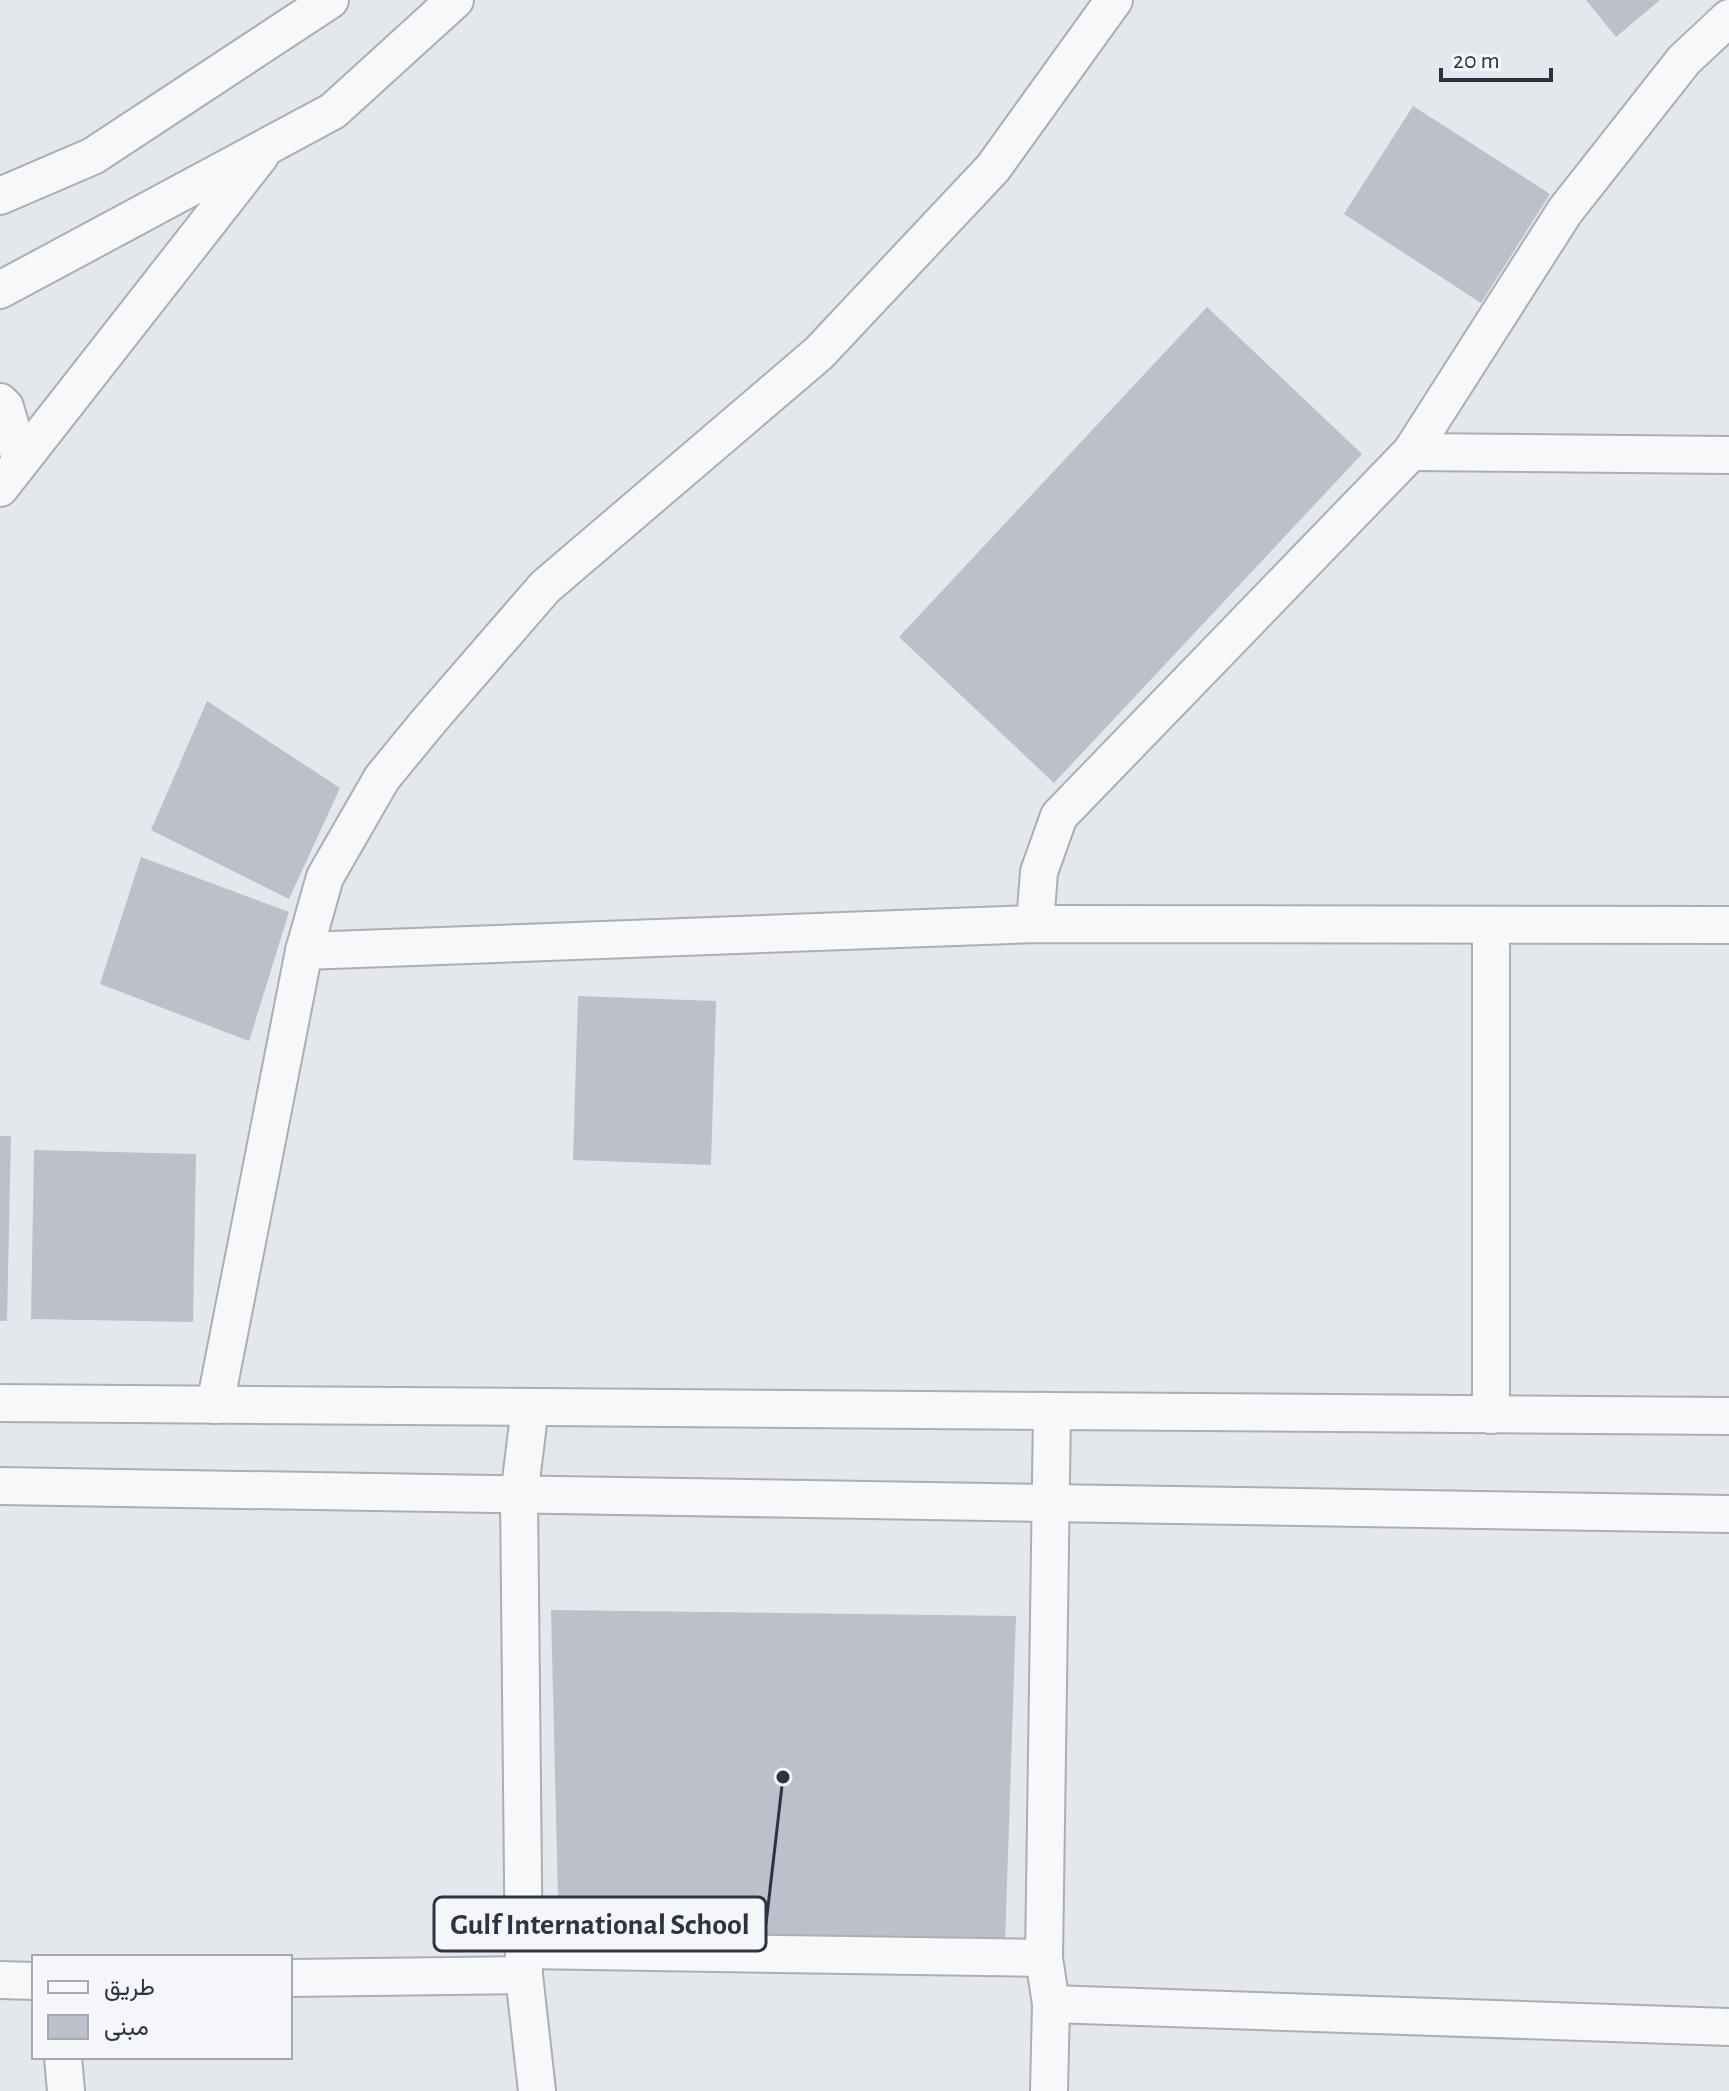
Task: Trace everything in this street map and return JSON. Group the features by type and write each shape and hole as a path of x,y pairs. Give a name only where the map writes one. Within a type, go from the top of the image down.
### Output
{"street":[{"path":"0,196 93,156 330,0"},
{"path":"0,290 333,111 455,0"},
{"path":"215,1405 304,951 325,877 382,778 545,587 830,342 993,168 1114,0"},
{"path":"1035,924 1039,872 1059,816 1411,452 1565,211 1684,60 1729,18"},
{"path":"0,488 20,458 65,408 268,146"},
{"path":"0,402 5,407 20,458"},
{"path":"1411,452 1729,455"},
{"path":"304,951 1035,924 1729,925"},
{"path":"1491,926 1491,1415"},
{"path":"0,1403 1729,1416"},
{"path":"530,1407 519,1497 525,1962 537,2091"},
{"path":"1049,2091 1051,2004 1044,1958 1052,1412"},
{"path":"0,1486 1053,1506 1729,1514"},
{"path":"292,1978 525,1962 1044,1958"},
{"path":"0,1980 32,1981"},
{"path":"1051,2004 1729,2027"},
{"path":"63,2059 66,2091"}],"building":[{"path":"1586,0 1660,0 1616,37"},
{"path":"1413,106 1550,194 1481,303 1344,214"},
{"path":"1207,307 1362,454 1054,783 899,637"},
{"path":"207,701 340,788 289,899 151,830"},
{"path":"141,857 289,912 249,1041 100,984"},
{"path":"578,996 716,1001 711,1165 573,1160"},
{"path":"0,1136 11,1136 7,1321 0,1321"},
{"path":"34,1150 196,1154 193,1322 31,1319"},
{"path":"551,1610 1016,1616 1005,1943 559,1939"}],"place":[{"name":"Gulf International School","path":"783,1777"}]}
